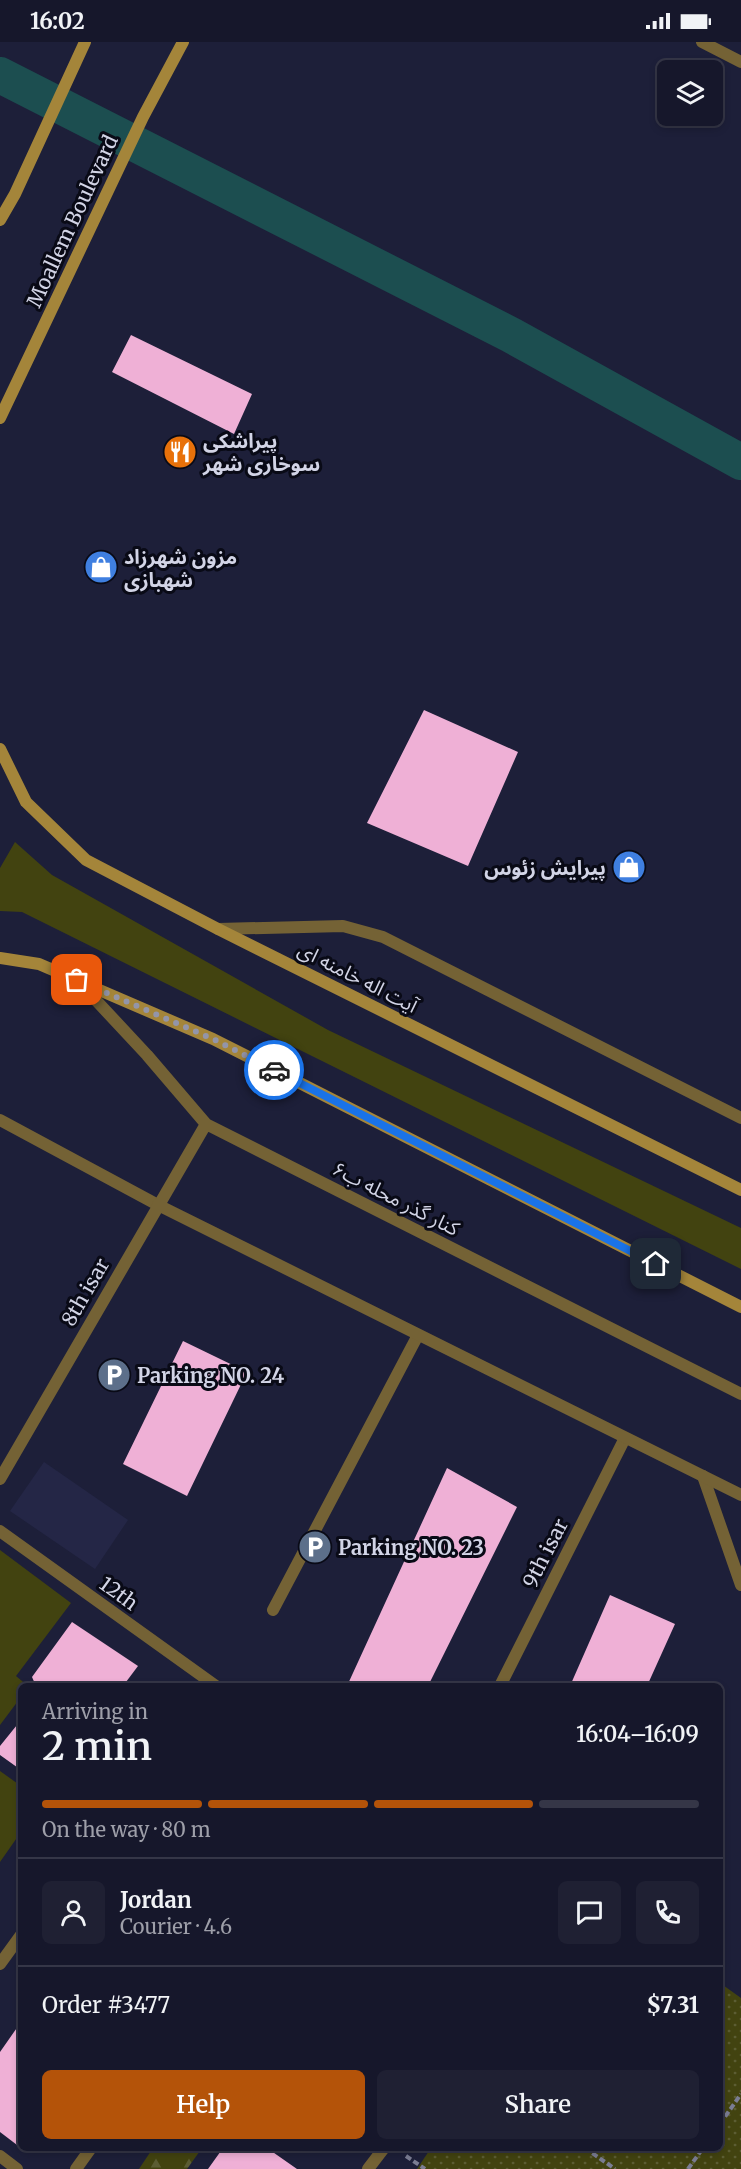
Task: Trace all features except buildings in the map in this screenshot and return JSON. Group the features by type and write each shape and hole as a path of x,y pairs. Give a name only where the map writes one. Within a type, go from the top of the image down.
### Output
{"main road":[{"path":"0,220 15,194 85,42"},
{"name":"Moallem Boulevard","path":"0,418 151,100 183,42"},
{"name":"آیت اله خامنه ای","path":"0,749 26,802 86,860 741,1190"},
{"path":"0,958 39,964 213,1039 741,1307"}],"street":[{"path":"702,42 741,62"},
{"path":"218,928 343,926 383,937 741,1118"},
{"name":"کنار گذر محله ب۶","path":"77,980 147,1054 206,1124 741,1394"},
{"path":"0,1120 158,1205 741,1495"},
{"name":"8th isar","path":"0,1479 206,1124"},
{"path":"273,1610 418,1335"},
{"name":"9th isar","path":"502,1683 625,1437"},
{"path":"703,1476 741,1585"},
{"name":"12th","path":"0,1531 200,1681"},
{"path":"0,1964 18,1939"},
{"path":"76,2169 88,2151"},
{"path":"368,2169 382,2151"},
{"path":"0,2156 17,2169"}],"path":[{"path":"723,2120 741,2094"},
{"path":"589,2151 615,2169"},
{"path":"688,2169 701,2151"},
{"path":"403,2154 425,2169"}],"shaded area":[{"path":"44,1462 128,1520 95,1569 10,1511"}],"green space":[{"path":"15,842 52,875 328,1030 741,1228 741,1269 22,912 0,911 0,868"},
{"path":"0,1550 71,1603 16,1676 24,1683 18,1683 18,1701 0,1725"},
{"path":"0,1771 18,1784 18,1836 0,1862"},
{"path":"723,1985 741,1998 741,2169 417,2169 429,2151 723,2151"},
{"path":"151,2151 200,2151 187,2169 139,2169"}],"waterway":[{"path":"0,75 511,335 741,462"}],"way so far":[{"path":"77,980 213,1039 274,1070"}],"place":[{"name":"پیراشکی سوخاری شهر","path":"180,452"},
{"name":"مزون شهرزاد شهبازی","path":"101,567"},
{"name":"پیرایش زئوس","path":"629,867"},
{"name":"Parking NO. 24","path":"114,1375"},
{"name":"Parking NO. 23","path":"315,1547"}],"route":[{"path":"274,1070 656,1264"}]}
